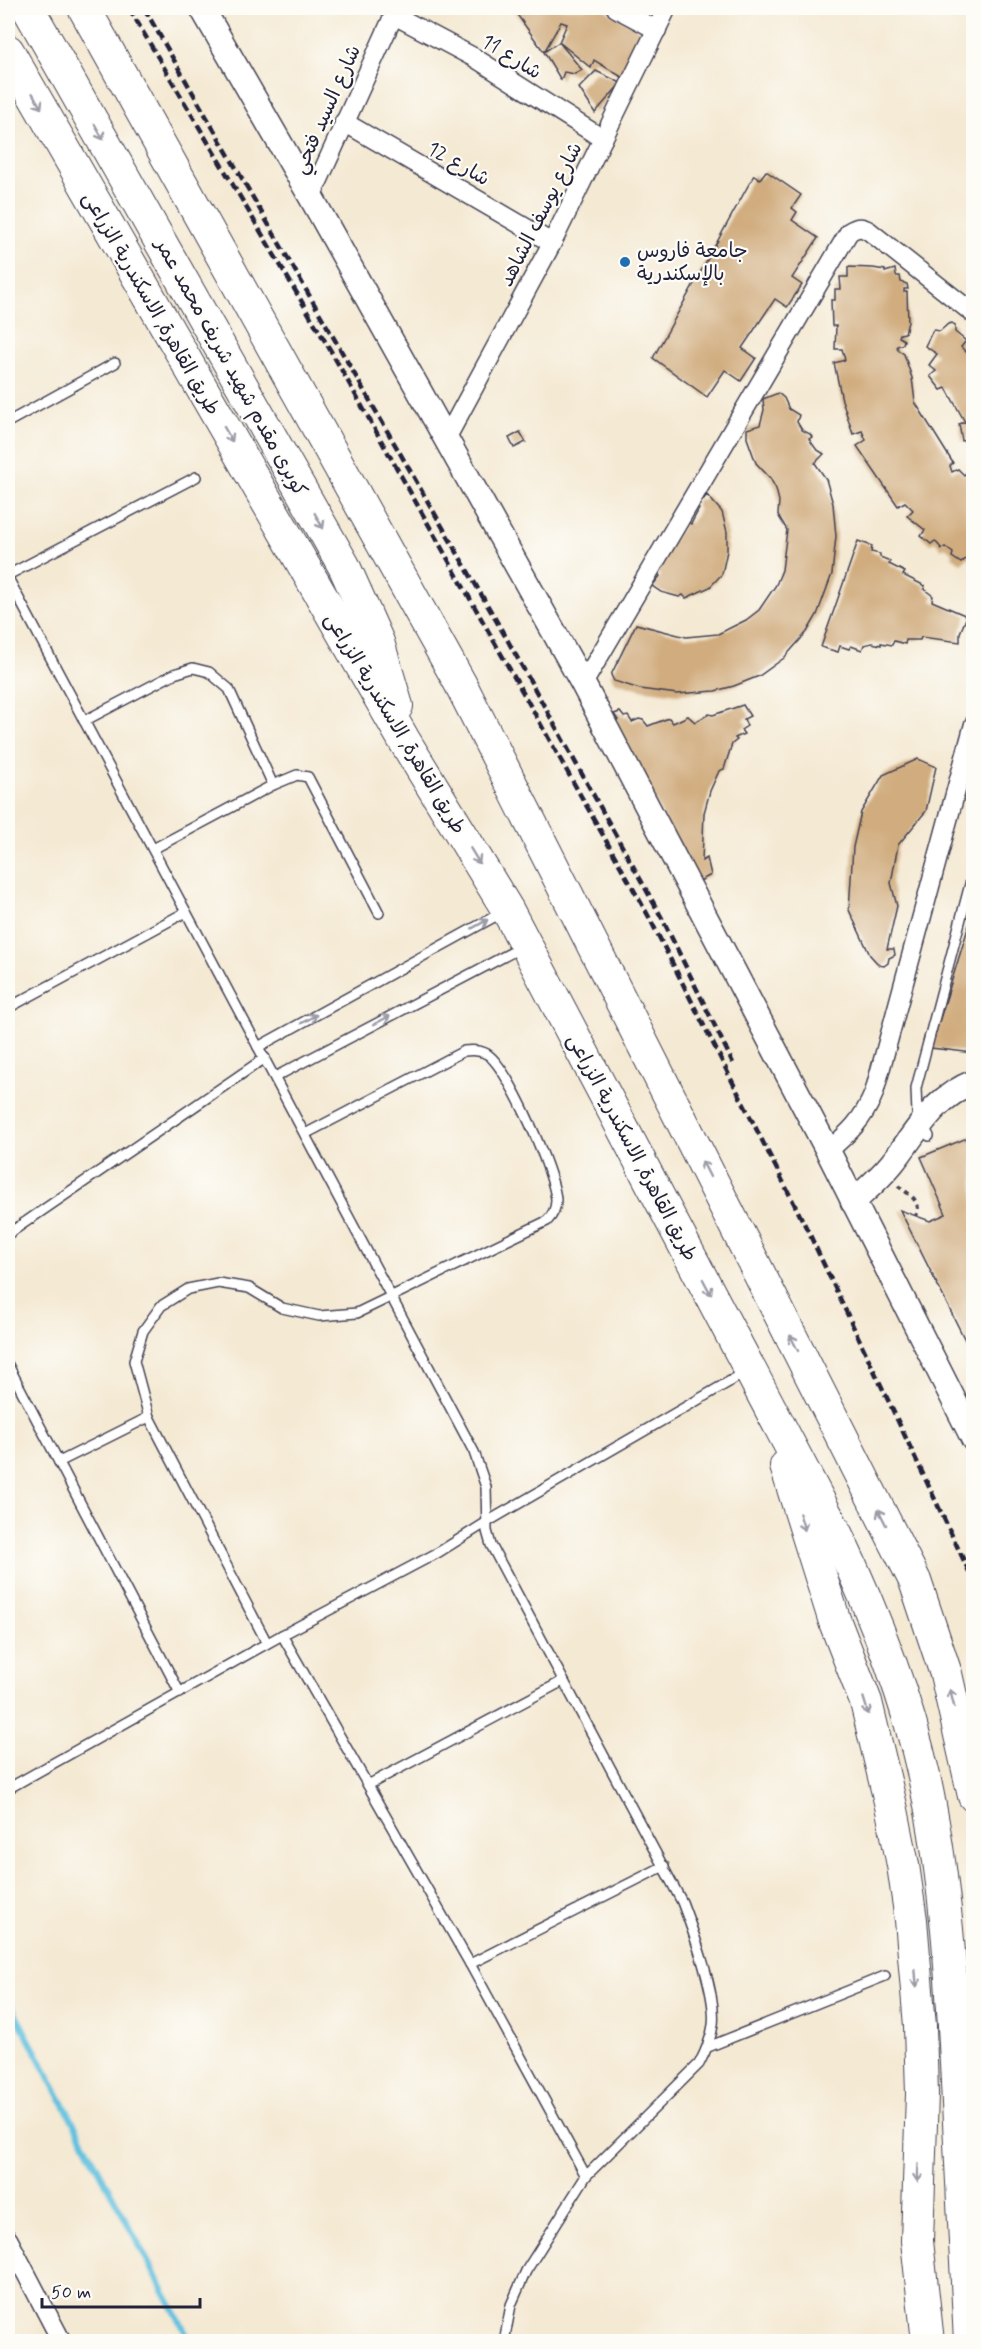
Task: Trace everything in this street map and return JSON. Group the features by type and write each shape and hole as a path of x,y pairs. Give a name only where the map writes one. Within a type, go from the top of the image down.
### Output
{"highway":[{"name":"كوبرى مقدم شهيد شريف محمد عمر","path":"28,8 344,566 378,642 389,675 404,740"},
{"path":"84,8 460,683 915,1581 946,1674 974,1796"},
{"name":"طريق القاهرة, الاسكندرية الزراعى","path":"8,51 404,740 507,909 836,1533 863,1591 897,1682 923,1774 942,1880 951,1965 970,2342"},
{"path":"769,1405 808,1541 866,1702 892,1810 911,1920 920,2026 922,2094 917,2241 928,2342"}],"street":[{"path":"202,8 311,197 584,684 828,1151 974,1440"},
{"path":"616,8 657,30"},
{"name":"شارع يوسف الشاهد","path":"446,439 552,243 668,8"},
{"name":"شارع السيد فتحي","path":"311,197 395,11"},
{"name":"شارع 11","path":"395,11 603,139"},
{"name":"شارع 12","path":"344,123 552,243"},
{"path":"584,684 849,232 863,227 974,314"},
{"path":"828,1151 854,1128 867,1112 874,1093 974,724"},
{"path":"856,1208 893,1181 940,1101 974,1082"},
{"path":"856,1208 874,1183 925,1129 974,1096"},
{"path":"8,2239 62,2342"}],"lane":[{"path":"8,422 115,363"},
{"path":"196,477 8,576 392,1297 481,1469 486,1487 487,1531 491,1545 682,1902 696,1939 711,1998 714,2023 708,2047 699,2064 586,2176 526,2271 510,2305 504,2342"},
{"path":"84,721 174,674 193,668 209,672 229,689 273,785"},
{"path":"153,849 273,785 297,775 308,777 379,913"},
{"path":"925,1129 915,1097 920,1067 974,868"},
{"path":"258,1047 507,909"},
{"path":"8,1008 186,912"},
{"path":"274,1077 526,945"},
{"path":"267,1643 149,1417 134,1361 143,1331 161,1306 188,1289 218,1283 249,1288 282,1308 319,1316 357,1312 547,1221 555,1208 556,1196 530,1124 513,1091 493,1059 487,1054 472,1050 464,1051 305,1134"},
{"path":"8,1234 265,1058"},
{"path":"8,1365 180,1693"},
{"path":"11,1787 267,1643 387,1582 750,1370"},
{"path":"59,1462 149,1417"},
{"path":"282,1635 470,1965 586,2176"},
{"path":"368,1785 563,1681"},
{"path":"470,1965 664,1866"},
{"path":"708,2047 885,1976"}],"path":[{"path":"893,1181 916,1201 918,1212 916,1216"}],"building":[{"path":"535,8 603,8 653,37 625,79 594,60 591,68 559,42 567,24 561,22 544,52 513,9 534,10"},
{"path":"630,8 654,8 651,20"},
{"path":"559,42 582,70 575,74 564,72 561,80 544,52"},
{"path":"596,71 621,83 595,113 579,88"},
{"path":"766,171 801,195 792,208 797,212 792,220 818,238 792,278 802,285 787,307 775,299 742,348 756,358 741,381 725,370 707,397 653,358 754,175 760,179"},
{"path":"848,267 873,268 885,270 885,272 895,269 896,276 900,276 901,282 907,284 908,289 904,289 904,292 907,292 908,322 905,333 900,334 899,337 904,340 903,344 897,346 898,350 904,354 912,378 915,402 953,463 950,466 952,472 958,469 964,475 967,472 974,476 974,561 968,557 961,563 952,557 953,553 945,547 942,549 935,541 931,544 921,536 925,530 907,516 913,510 905,502 898,506 857,446 866,440 862,431 853,434 842,400 834,363 845,360 842,349 835,349 836,326 832,326 831,300 835,300 835,289 841,289 840,277 848,277"},
{"path":"952,323 955,325 955,332 966,341 961,347 974,360 974,447 971,440 962,441 959,424 965,422 946,388 941,390 930,376 936,371 929,365 937,354 925,346 933,330 940,331"},
{"path":"778,393 784,398 789,409 799,415 797,422 802,430 810,434 812,437 809,439 816,449 824,454 815,463 826,479 833,504 836,536 832,574 817,615 807,632 784,658 759,676 734,686 715,691 677,694 640,689 614,681 611,675 636,624 686,637 718,634 746,620 759,610 776,585 782,570 787,530 778,515 779,501 776,489 770,478 756,463 747,438 747,429 760,425 764,410 763,399"},
{"path":"520,432 526,442 514,448 509,438"},
{"path":"707,495 722,512 727,532 727,551 722,574 710,587 686,598 683,595 679,597 661,592 652,586 660,576 653,570 686,521 691,524 699,509 696,507 698,499 703,500"},
{"path":"858,541 872,546 871,552 880,554 880,557 890,561 889,564 905,572 903,575 925,586 924,589 933,596 932,601 967,616 960,633 960,642 921,637 920,640 906,640 905,644 894,641 892,645 872,643 864,645 862,650 851,646 849,649 840,646 838,652 821,647"},
{"path":"743,705 750,716 744,719 747,726 741,730 744,734 735,738 737,740 732,744 724,769 719,771 710,791 704,813 702,861 707,858 711,875 696,883 615,722 618,720 614,714 620,712 624,717 628,716 632,722 643,720 648,726 669,718 673,723 688,716 695,722 709,714 713,715"},
{"path":"918,759 936,767 926,811 898,845 891,883 897,906 887,949 894,949 895,955 889,958 888,963 884,966 879,965 870,955 849,910 853,847 861,812 883,775"},
{"path":"973,912 974,1053 931,1048"},
{"path":"974,1135 974,1358 900,1210 930,1221 946,1214 921,1157"}],"waterway":[{"path":"8,2000 191,2342"}],"railway":[{"path":"129,8 332,353 649,917 809,1233 974,1582"},
{"path":"144,8 508,641 663,920 733,1063"}],"place":[{"name":"جامعة فاروس بالإسكندرية","path":"625,262"}]}
